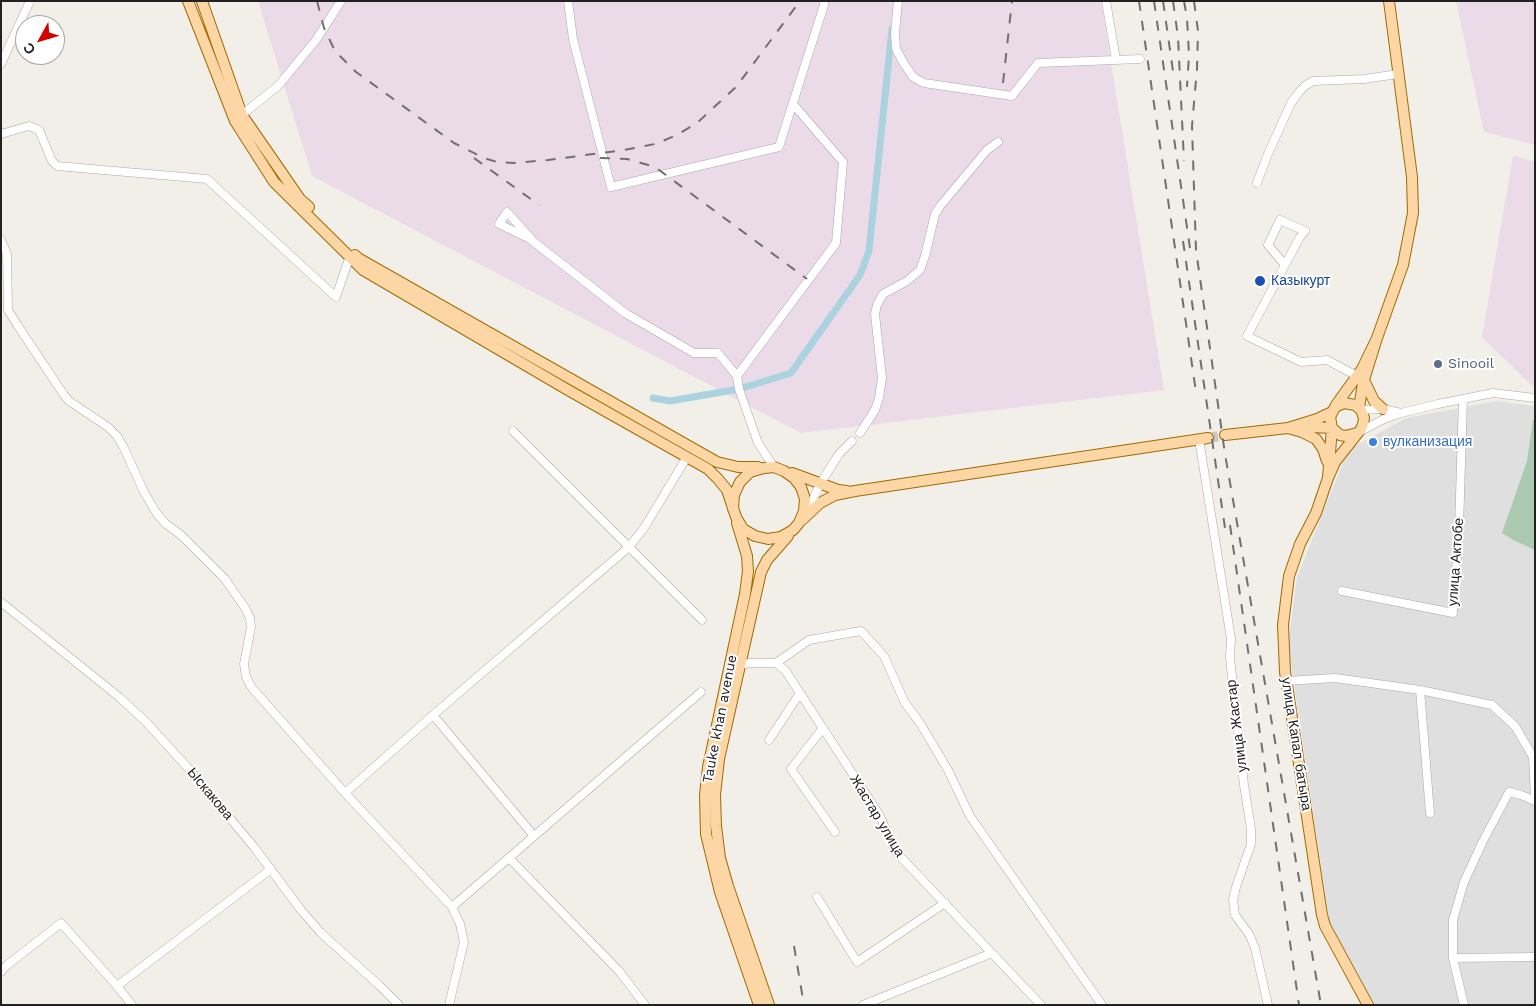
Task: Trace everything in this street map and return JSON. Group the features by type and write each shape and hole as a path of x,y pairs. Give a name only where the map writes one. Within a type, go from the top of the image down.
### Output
{"main road":[{"path":"188,1 239,118 300,199 358,258 717,462 738,467 769,468 784,471 838,490 855,491 1203,438"},
{"path":"202,1 239,118"},
{"path":"1349,387 1333,409 1330,422 1332,428 1340,435 1346,436 1357,433 1363,424 1364,418 1360,409 1360,378 1377,338 1403,265 1413,213 1412,177 1389,1"},
{"name":"Tauke khan avenue","path":"239,118 274,182 363,270 568,390 708,469 727,490 747,556 750,595 739,665 719,759 715,795 716,826 720,858 728,886 769,1005"},
{"path":"1308,421 1360,378"},
{"path":"1360,378 1374,401 1383,410"},
{"path":"1288,428 1308,421 1344,403 1355,405 1360,409"},
{"path":"1225,435 1288,428 1332,428"},
{"path":"1288,428 1316,439 1323,449 1328,463"},
{"name":"улица Капал батыра","path":"1328,478 1332,428"},
{"name":"улица Капал батыра","path":"1357,433 1335,462 1316,513 1300,544 1289,576 1283,625 1286,681 1322,914 1325,926 1368,1005"},
{"path":"769,468 750,472 740,482 734,495 734,513 743,528 754,536 768,539 781,537 798,523 804,512 805,499 801,488 794,478 784,471"},
{"name":"Tauke khan avenue","path":"759,1005 720,892 706,834 705,795 708,768 750,595 767,560 798,523 820,502 855,491"}],"street":[{"path":"1,64 30,1"},
{"path":"239,118 278,86 316,40 341,1"},
{"path":"568,1 572,39 611,187 779,147 824,1"},
{"path":"898,1 895,34 896,49 913,76 924,83 1012,96 1038,63 1140,59"},
{"path":"1106,1 1116,60"},
{"path":"1257,183 1291,103 1306,85 1313,81 1398,74"},
{"path":"737,376 836,243 842,162 793,104"},
{"path":"1,134 29,126 38,130 52,161 57,166 206,179 336,297 350,256"},
{"path":"860,433 875,410 882,378 875,314 877,304 883,294 907,281 920,270 926,256 935,214 987,150 998,142"},
{"path":"1285,265 1268,245 1280,220 1305,231 1247,336 1302,362 1327,360 1360,378"},
{"path":"1,240 7,254 8,310 18,326 69,401 108,427 117,436 156,514 181,535 225,579 245,608 250,618 251,627 244,664 246,677 252,688 345,793 452,907 460,924 464,942 449,1005"},
{"path":"534,242 625,313 694,353 718,353 737,376 739,389 769,468"},
{"path":"1357,433 1384,419 1401,413 1493,393 1535,398"},
{"name":"улица Актобе","path":"1342,590 1453,613 1459,528 1463,399"},
{"path":"1360,409 1401,413"},
{"path":"513,431 702,620"},
{"name":"улица Жастар","path":"1203,438 1231,639 1230,658 1244,785 1251,829 1251,844 1233,900 1235,915 1249,934 1255,948 1268,1005"},
{"path":"798,523 810,506 820,484 839,454 852,442"},
{"path":"345,793 629,547 644,528 687,458"},
{"name":"Ыскакова","path":"1,602 119,697 146,722 189,769 254,847 301,910 321,933 399,1005"},
{"path":"739,665 776,663 809,640 861,631 884,656 905,703 920,723 948,770 970,816 1102,1005"},
{"name":"Жастар улица","path":"776,663 786,670 880,816 895,851 1041,1005"},
{"path":"1286,681 1335,678 1420,690 1492,705 1515,726 1533,757 1535,799 1509,792 1464,882 1453,920 1453,958 1464,1005"},
{"path":"1420,690 1430,813"},
{"path":"452,907 701,692"},
{"path":"769,740 800,692"},
{"path":"433,715 534,836"},
{"path":"823,728 791,769 835,832"},
{"path":"509,858 618,971 645,1005"},
{"path":"117,986 271,869"},
{"path":"818,897 857,962 945,903"},
{"path":"3,966 61,923 132,1005"},
{"path":"863,1005 992,953"},
{"path":"1453,958 1535,957"}],"shaded area":[{"path":"258,1 1101,1 1164,390 801,433 312,176"},
{"path":"1456,1 1535,1 1535,145 1484,132"},
{"path":"1513,155 1535,162 1535,386 1532,386 1482,337"},
{"path":"1496,401 1535,406 1535,1005 1375,1005 1330,924 1288,645 1297,577 1348,450 1406,418"}],"green space":[{"path":"1533,420 1535,420 1535,550 1502,533 1527,461"}],"waterway":[{"path":"653,398 670,401 739,389 791,373 860,275 869,251 892,29"}],"tunnel":[{"path":"1208,438 1225,435"}],"railway":[{"path":"317,1 324,28 335,51 356,72 454,143 484,158 497,162 514,163 624,150 655,144 677,135 698,122 736,87 800,1"},
{"path":"1003,83 1012,1"},
{"path":"1139,1 1196,392"},
{"path":"1154,1 1190,248"},
{"path":"1163,1 1174,78"},
{"path":"1173,1 1178,37 1184,161"},
{"path":"1184,1 1189,55 1187,87"},
{"path":"1194,1 1198,31 1192,126 1196,250 1225,454 1321,1005"},
{"path":"474,158 539,205"},
{"path":"600,158 627,159 655,167 807,279"},
{"path":"1183,241 1225,528"},
{"path":"1230,525 1299,1005"},
{"path":"794,946 804,1005"}],"place":[{"name":"Казыкурт","path":"1260,281"},
{"name":"Sinooil","path":"1438,364"},
{"name":"вулканизация","path":"1373,442"}]}
